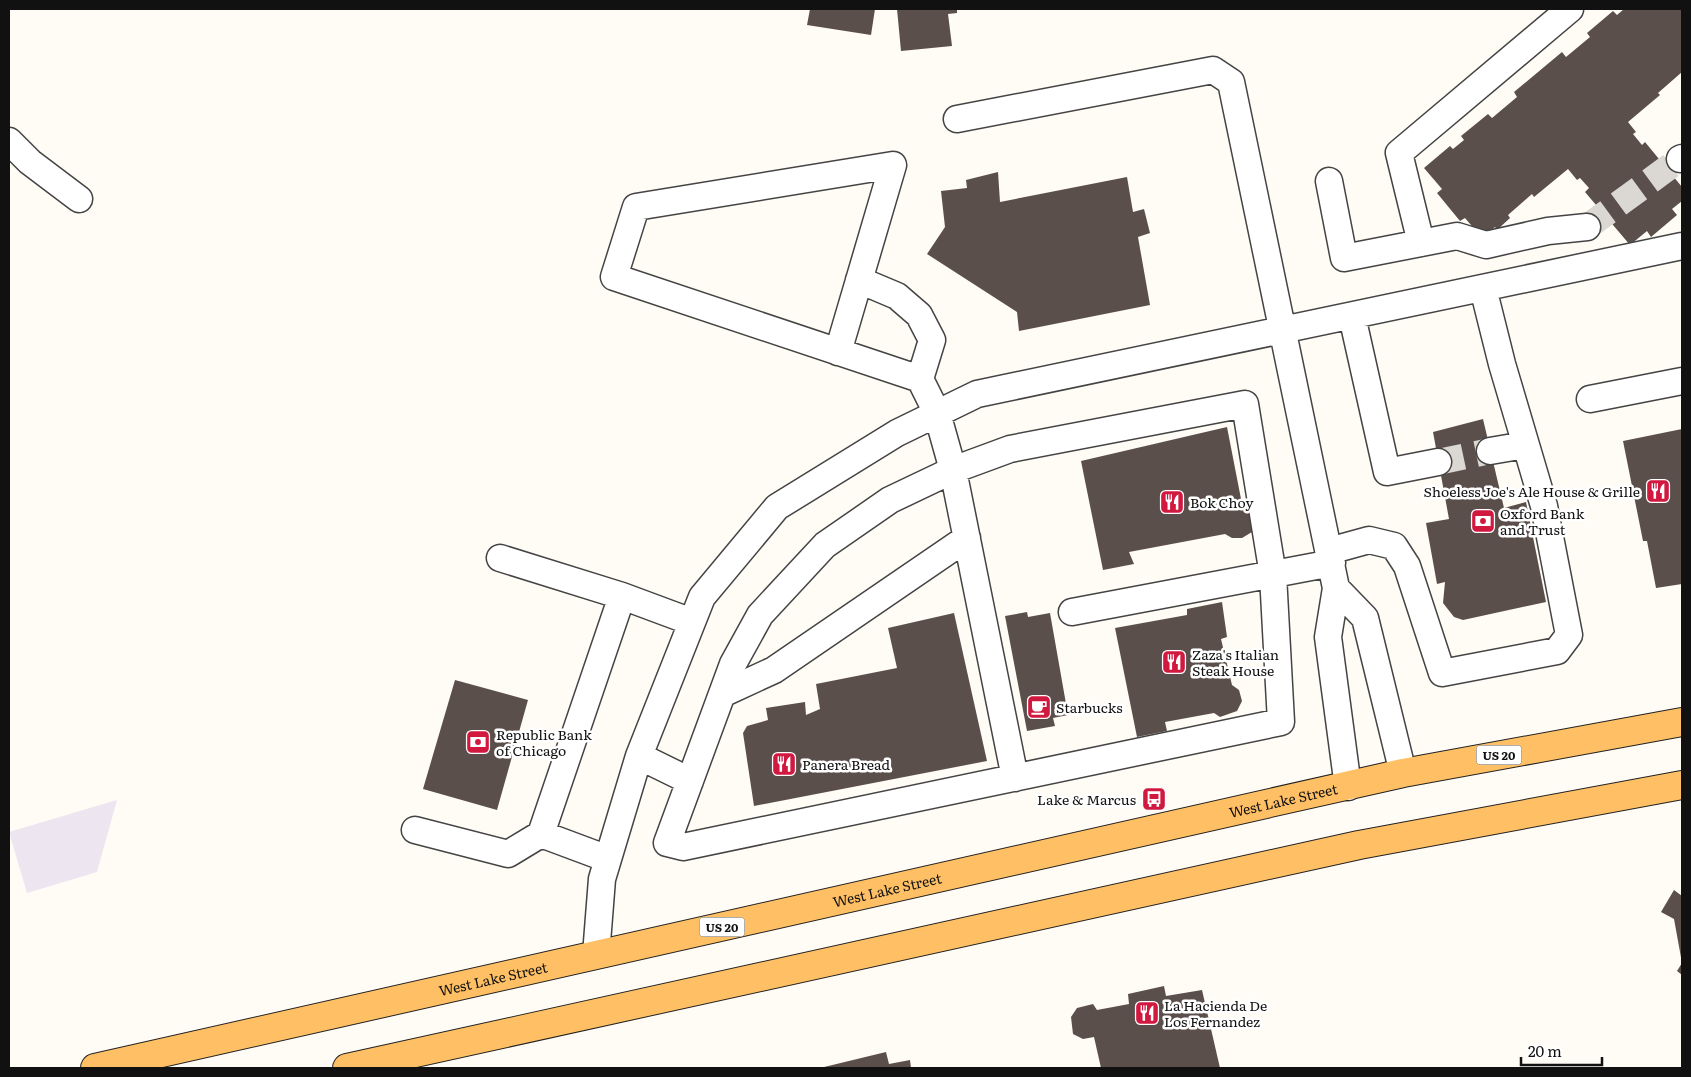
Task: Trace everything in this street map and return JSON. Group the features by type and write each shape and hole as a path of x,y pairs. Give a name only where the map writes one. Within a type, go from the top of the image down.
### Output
{"main road":[{"name":"West Lake Street","path":"95,1068 1348,787 1403,773 1682,722"},
{"path":"347,1068 1359,845 1682,785"}],"street":[{"path":"1421,243 1400,153 1570,9"},
{"path":"957,120 1212,70 1231,82 1332,567 1328,637 1348,787"},
{"path":"9,141 30,162 80,200"},
{"path":"838,352 893,165 636,207 614,277 838,352 920,379"},
{"path":"1328,181 1344,258 1457,236 1486,245 1548,230 1587,226"},
{"path":"1548,230 1558,272"},
{"path":"596,955 602,879 608,858 639,756 702,597 776,507 898,433 977,394 1682,246"},
{"path":"859,280 897,296 919,315 932,340 920,379 937,413 953,470 1015,778"},
{"path":"1072,612 1273,574 1332,567 1369,540 1394,546 1407,566 1442,672 1557,651 1569,635 1544,506 1525,445 1483,288"},
{"path":"1352,316 1387,472 1438,462"},
{"path":"1590,399 1682,380"},
{"path":"1245,404 1273,574 1281,722 684,847 667,843 733,664 760,616 825,545 890,500 953,470 1010,449 1245,404"},
{"path":"1490,451 1525,445"},
{"path":"722,694 774,670 967,538"},
{"path":"500,558 622,596 692,622"},
{"path":"1332,567 1365,618 1403,773"},
{"path":"415,830 508,854 541,834 622,596"},
{"path":"639,756 690,781"},
{"path":"541,834 608,858"}],"shaded area":[{"path":"117,800 97,872 27,893 9,832"}],"building":[{"path":"810,9 875,9 871,35 807,25"},
{"path":"897,9 957,9 957,13 948,14 952,46 901,51"},
{"path":"1624,9 1682,9 1682,72 1658,93 1660,95 1628,122 1636,132 1633,134 1642,145 1645,142 1682,187 1682,201 1672,209 1677,215 1651,237 1647,231 1630,245 1585,192 1589,188 1580,178 1577,180 1568,169 1534,197 1532,194 1508,215 1510,218 1497,230 1495,227 1482,238 1465,218 1460,221 1437,193 1442,189 1424,168 1450,146 1453,149 1464,140 1461,136 1488,114 1492,118 1517,97 1514,92 1562,52 1566,57 1590,37 1587,33 1613,11 1617,15"},
{"path":"998,172 1000,202 1127,177 1133,212 1144,209 1150,233 1138,237 1150,305 1019,331 1017,312 927,254 945,227 941,191 967,188 966,180"},
{"name":"Oxford Bank and Trust","path":"1483,419 1504,508 1526,502 1546,602 1463,620 1454,617 1443,603 1445,582 1437,584 1426,523 1449,519 1433,432"},
{"path":"1227,427 1242,504 1250,506 1254,523 1252,532 1242,538 1232,538 1225,534 1129,552 1134,564 1103,570 1081,461"},
{"name":"Shoeless Joe's Ale House & Grille","path":"1682,429 1682,584 1656,588 1647,541 1643,541 1623,441"},
{"name":"Zaza's Italian Steak House","path":"1222,602 1227,637 1221,639 1232,685 1239,690 1242,701 1237,711 1220,717 1214,713 1165,722 1167,731 1137,737 1115,628 1187,615 1187,609"},
{"path":"1027,612 1028,617 1050,613 1068,715 1053,718 1055,726 1027,731 1005,616"},
{"path":"954,613 987,761 754,806 743,733 747,726 768,720 766,708 805,702 806,715 820,709 816,684 897,668 888,628"},
{"path":"455,680 528,700 497,810 423,789"},
{"path":"1674,890 1682,896 1682,963 1674,919 1661,912"},
{"path":"1682,963 1682,975 1677,971"},
{"path":"1164,986 1166,996 1202,990 1220,1068 1101,1068 1094,1037 1083,1039 1073,1034 1071,1017 1077,1008 1093,1004 1097,1010 1129,1004 1128,994"},
{"path":"886,1052 889,1064 910,1060 911,1068 820,1068"}],"tunnel":[{"path":"1587,227 1680,159"},
{"path":"1438,462 1490,451"}],"place":[{"name":"Shoeless Joe's Ale House & Grille","path":"1658,491"},
{"name":"Bok Choy","path":"1172,502"},
{"name":"Oxford Bank and Trust","path":"1483,521"},
{"name":"Zaza's Italian Steak House","path":"1174,662"},
{"name":"Starbucks","path":"1039,707"},
{"name":"Republic Bank of Chicago","path":"478,742"},
{"name":"Panera Bread","path":"784,764"},
{"name":"Lake & Marcus","path":"1154,799"},
{"name":"La Hacienda De Los Fernandez","path":"1147,1013"}]}
